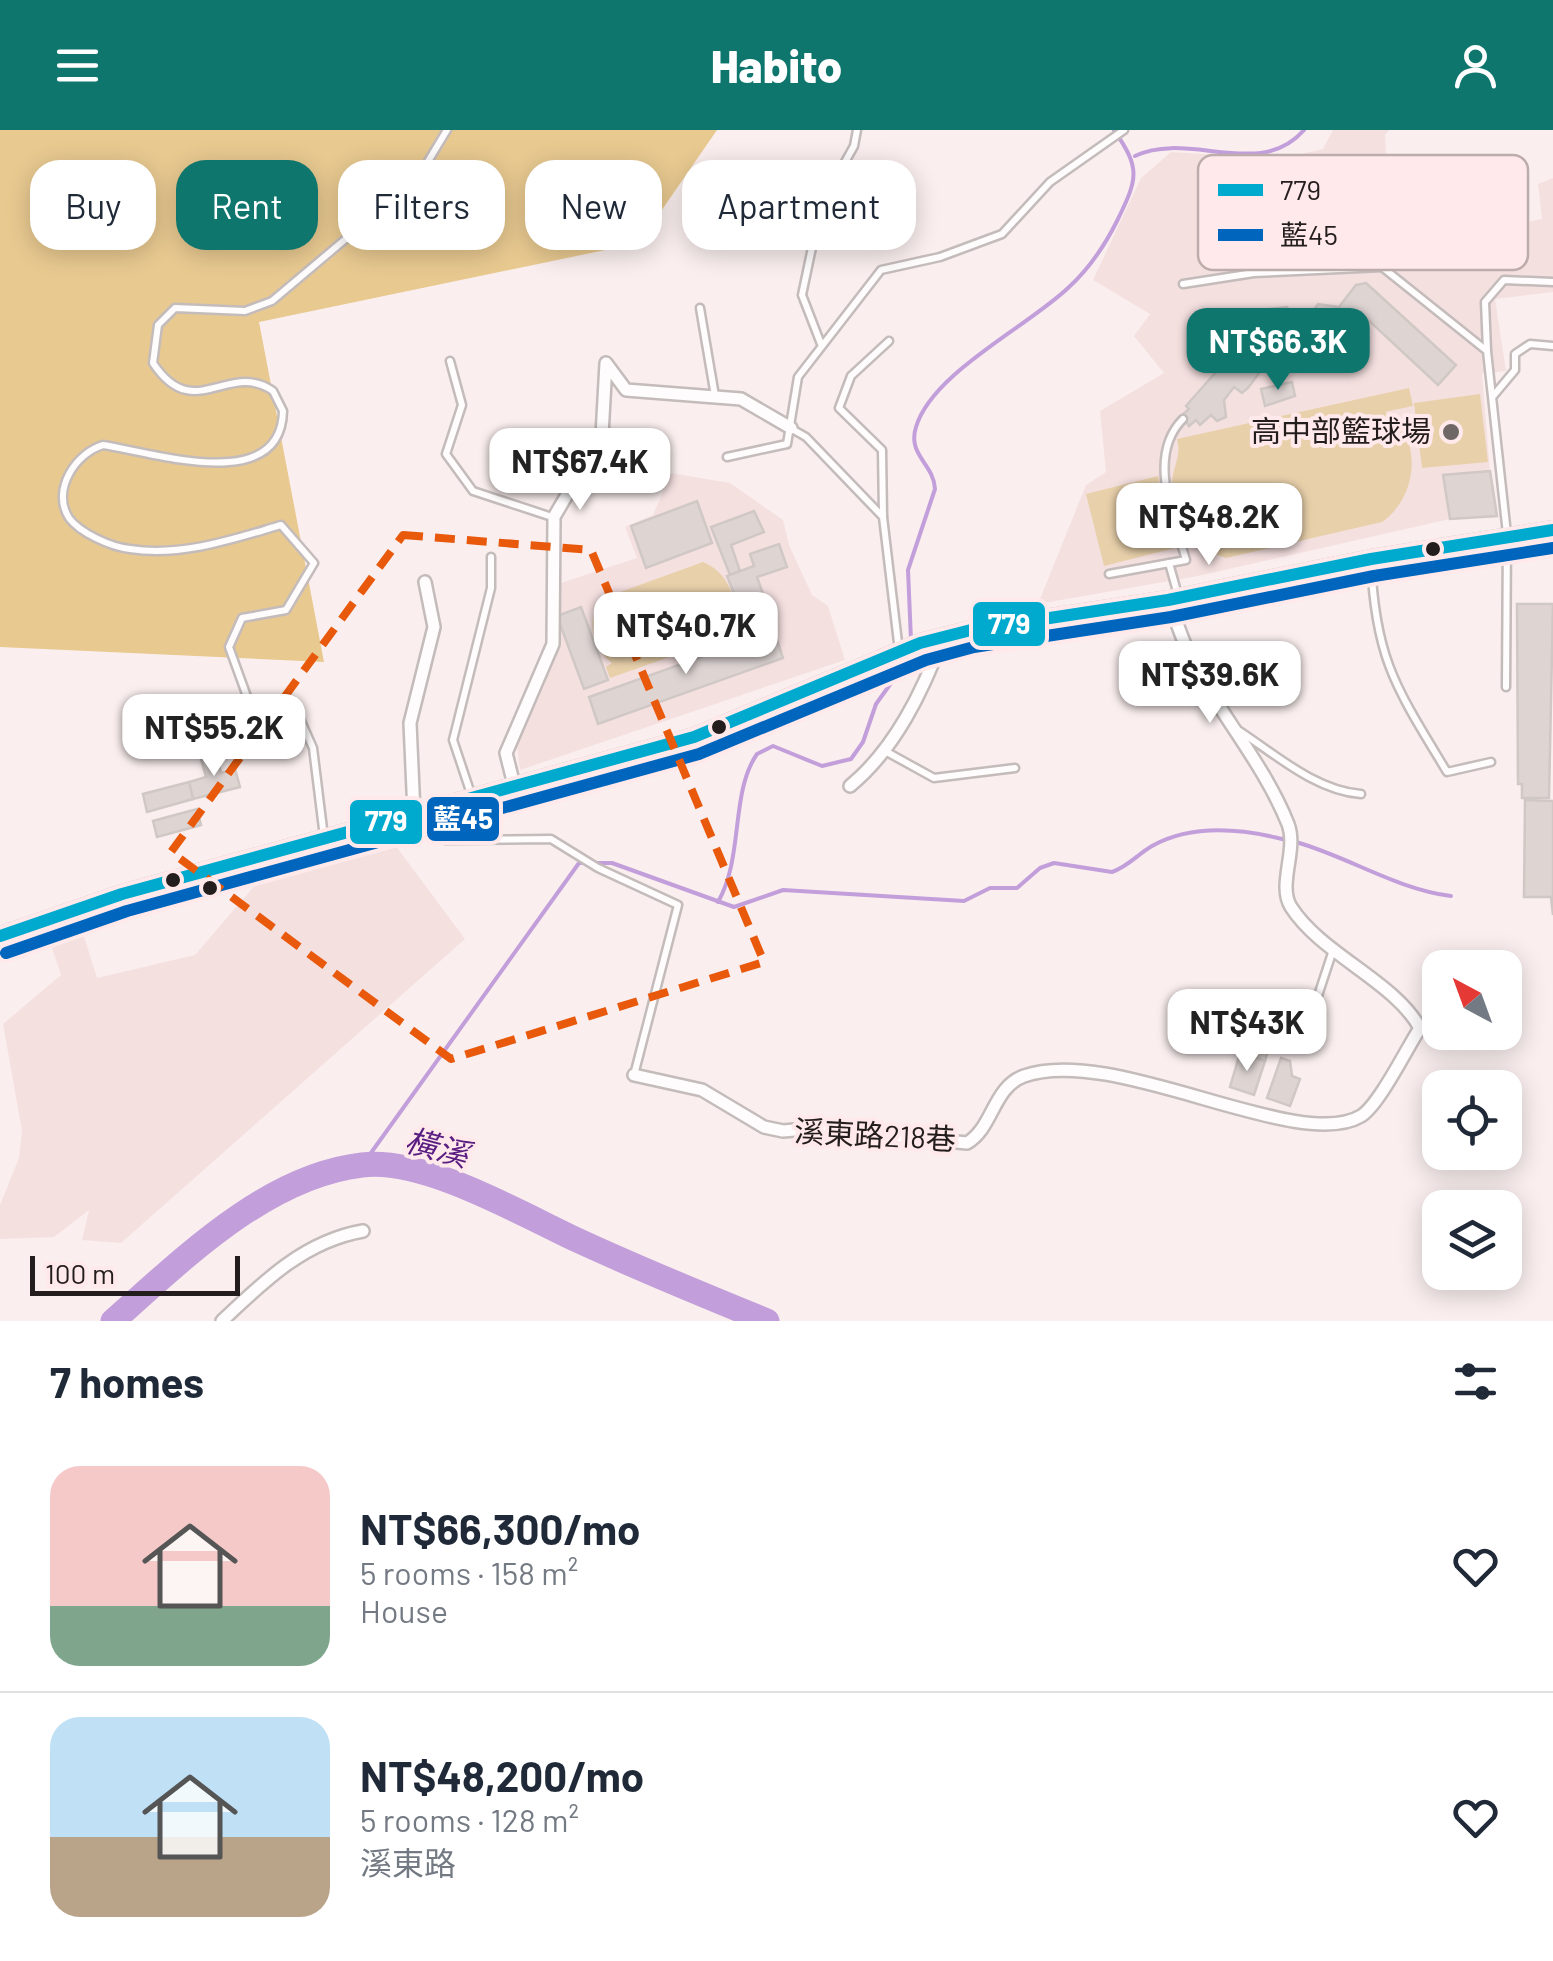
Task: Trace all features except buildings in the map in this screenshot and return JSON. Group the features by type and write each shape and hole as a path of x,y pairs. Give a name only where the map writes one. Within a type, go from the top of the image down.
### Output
{"main road":[{"path":"0,936 122,894 694,737 908,648 944,637 1174,599 1507,534 1553,530"}],"street":[{"path":"514,785 506,753 553,644 554,517 602,435 606,362 626,390 740,399 791,428"},
{"path":"414,813 410,724 434,627 426,582"},
{"name":"溪東路218巷","path":"634,1075 702,1090 764,1127 783,1131 818,1128 967,1143 980,1136 1012,1082 1037,1072 1076,1071 1156,1085 1308,1125 1337,1124 1368,1110 1420,1028 1410,1013 1289,906 1286,891 1293,842 1237,729 1190,656 1174,599"},
{"path":"850,786 885,751 932,668 944,637"},
{"path":"222,1321 296,1257 331,1236 364,1231"}],"lane":[{"path":"324,838 313,748 292,701 249,702 229,647 242,618 286,610 314,562 281,525 203,548 128,550 82,531 67,516 63,490 72,467 87,450 103,445 234,464 256,459 273,445 283,411 273,391 246,383 190,394 168,386 153,364 158,325 175,308 246,311 272,301 418,178 447,130"},
{"path":"822,345 802,295 821,205 854,146 857,130"},
{"path":"727,458 787,444 798,377 881,270 940,257 1002,234 1050,182 1124,130"},
{"path":"1182,284 1254,274 1327,270"},
{"path":"1386,270 1486,351"},
{"path":"1506,687 1507,534 1486,351 1485,302 1504,280 1553,282"},
{"path":"700,308 716,398"},
{"path":"888,341 851,376 839,408 882,450 883,517 908,648"},
{"path":"1493,396 1515,370 1515,354 1530,344 1553,346"},
{"path":"450,360 462,405 446,454 473,491 554,517"},
{"path":"1109,574 1186,560 1162,476 1174,427 1183,419"},
{"path":"791,428 806,437 883,517"},
{"path":"472,798 453,740 491,588 491,557"},
{"path":"1371,559 1374,622 1392,680 1447,772 1492,762"},
{"path":"1169,563 1174,599"},
{"path":"1237,729 1314,779 1344,793 1361,794"},
{"path":"885,751 934,778 1015,768"},
{"path":"414,813 445,840 551,839 598,868 678,905 634,1075"},
{"path":"1296,1032 1311,1017 1334,948"}],"highlighted area":[{"path":"403,535 591,550 764,962 451,1059 171,852"}],"shaded area":[{"path":"0,130 717,130 696,160 682,160 682,181 662,210 662,160 525,160 525,250 605,250 259,322 324,662 0,647"},
{"path":"1333,130 1389,130 1385,135 1386,155 1298,155 1323,149"},
{"path":"1171,152 1218,155 1198,155 1198,270 1528,270 1528,222 1542,219 1538,184 1553,178 1553,292 1495,299 1506,371 1482,374 1490,471 1443,475 1450,519 1198,576 1038,604 1086,485 1106,472 1100,411 1164,373 1134,336 1150,314 1093,280 1141,178"},
{"path":"1409,388 1413,406 1385,412 1406,436 1412,467 1403,498 1382,522 1226,558 1205,547 1188,531 1173,498 1177,439"},
{"name":"高中部籃球場","path":"1480,394 1488,462 1422,468 1414,403"},
{"path":"671,473 730,483 783,520 789,545 812,595 828,606 845,660 520,770 517,745 559,640 561,583 637,558 625,527 653,515"},
{"path":"1158,476 1175,548 1104,566 1086,494"},
{"path":"703,562 729,586 734,603 733,621 742,619 746,630 610,678 606,667 612,663 593,633 594,615 601,599"},
{"path":"384,830 465,939 121,1243 82,1240 89,1210 54,1237 0,1239 0,1205 19,1158 22,1131 3,1024 61,975 45,927 78,917 97,978 195,955 275,862"}],"waterway":[{"path":"911,640 908,570 935,489 915,445 916,427 925,407 941,388 1068,288 1101,249 1132,184 1129,155 1114,130"},
{"path":"1135,156 1178,148 1266,152 1286,145 1304,130"},
{"path":"718,902 731,865 743,787 757,754 773,746 822,766 851,759 863,742 876,704 912,654"},
{"path":"363,1164 579,863 612,863 734,907 783,890 964,901 990,888 1017,888 1040,868 1054,863 1112,872 1152,846 1184,834 1219,830 1286,840"},
{"path":"1296,842 1411,887 1451,896"},
{"name":"橫溪","path":"113,1321 197,1248 259,1203 327,1172 362,1165 387,1165 443,1178 767,1321"}],"transit line":[{"name":"779","path":"0,936 122,894 694,737 920,643 971,630 1168,600 1371,559 1553,530"},
{"name":"藍45","path":"6,953 127,911 699,754 926,660 974,647 1171,617 1374,576 1553,548"}],"place":[{"name":"高中部籃球場","path":"1451,432"}]}
